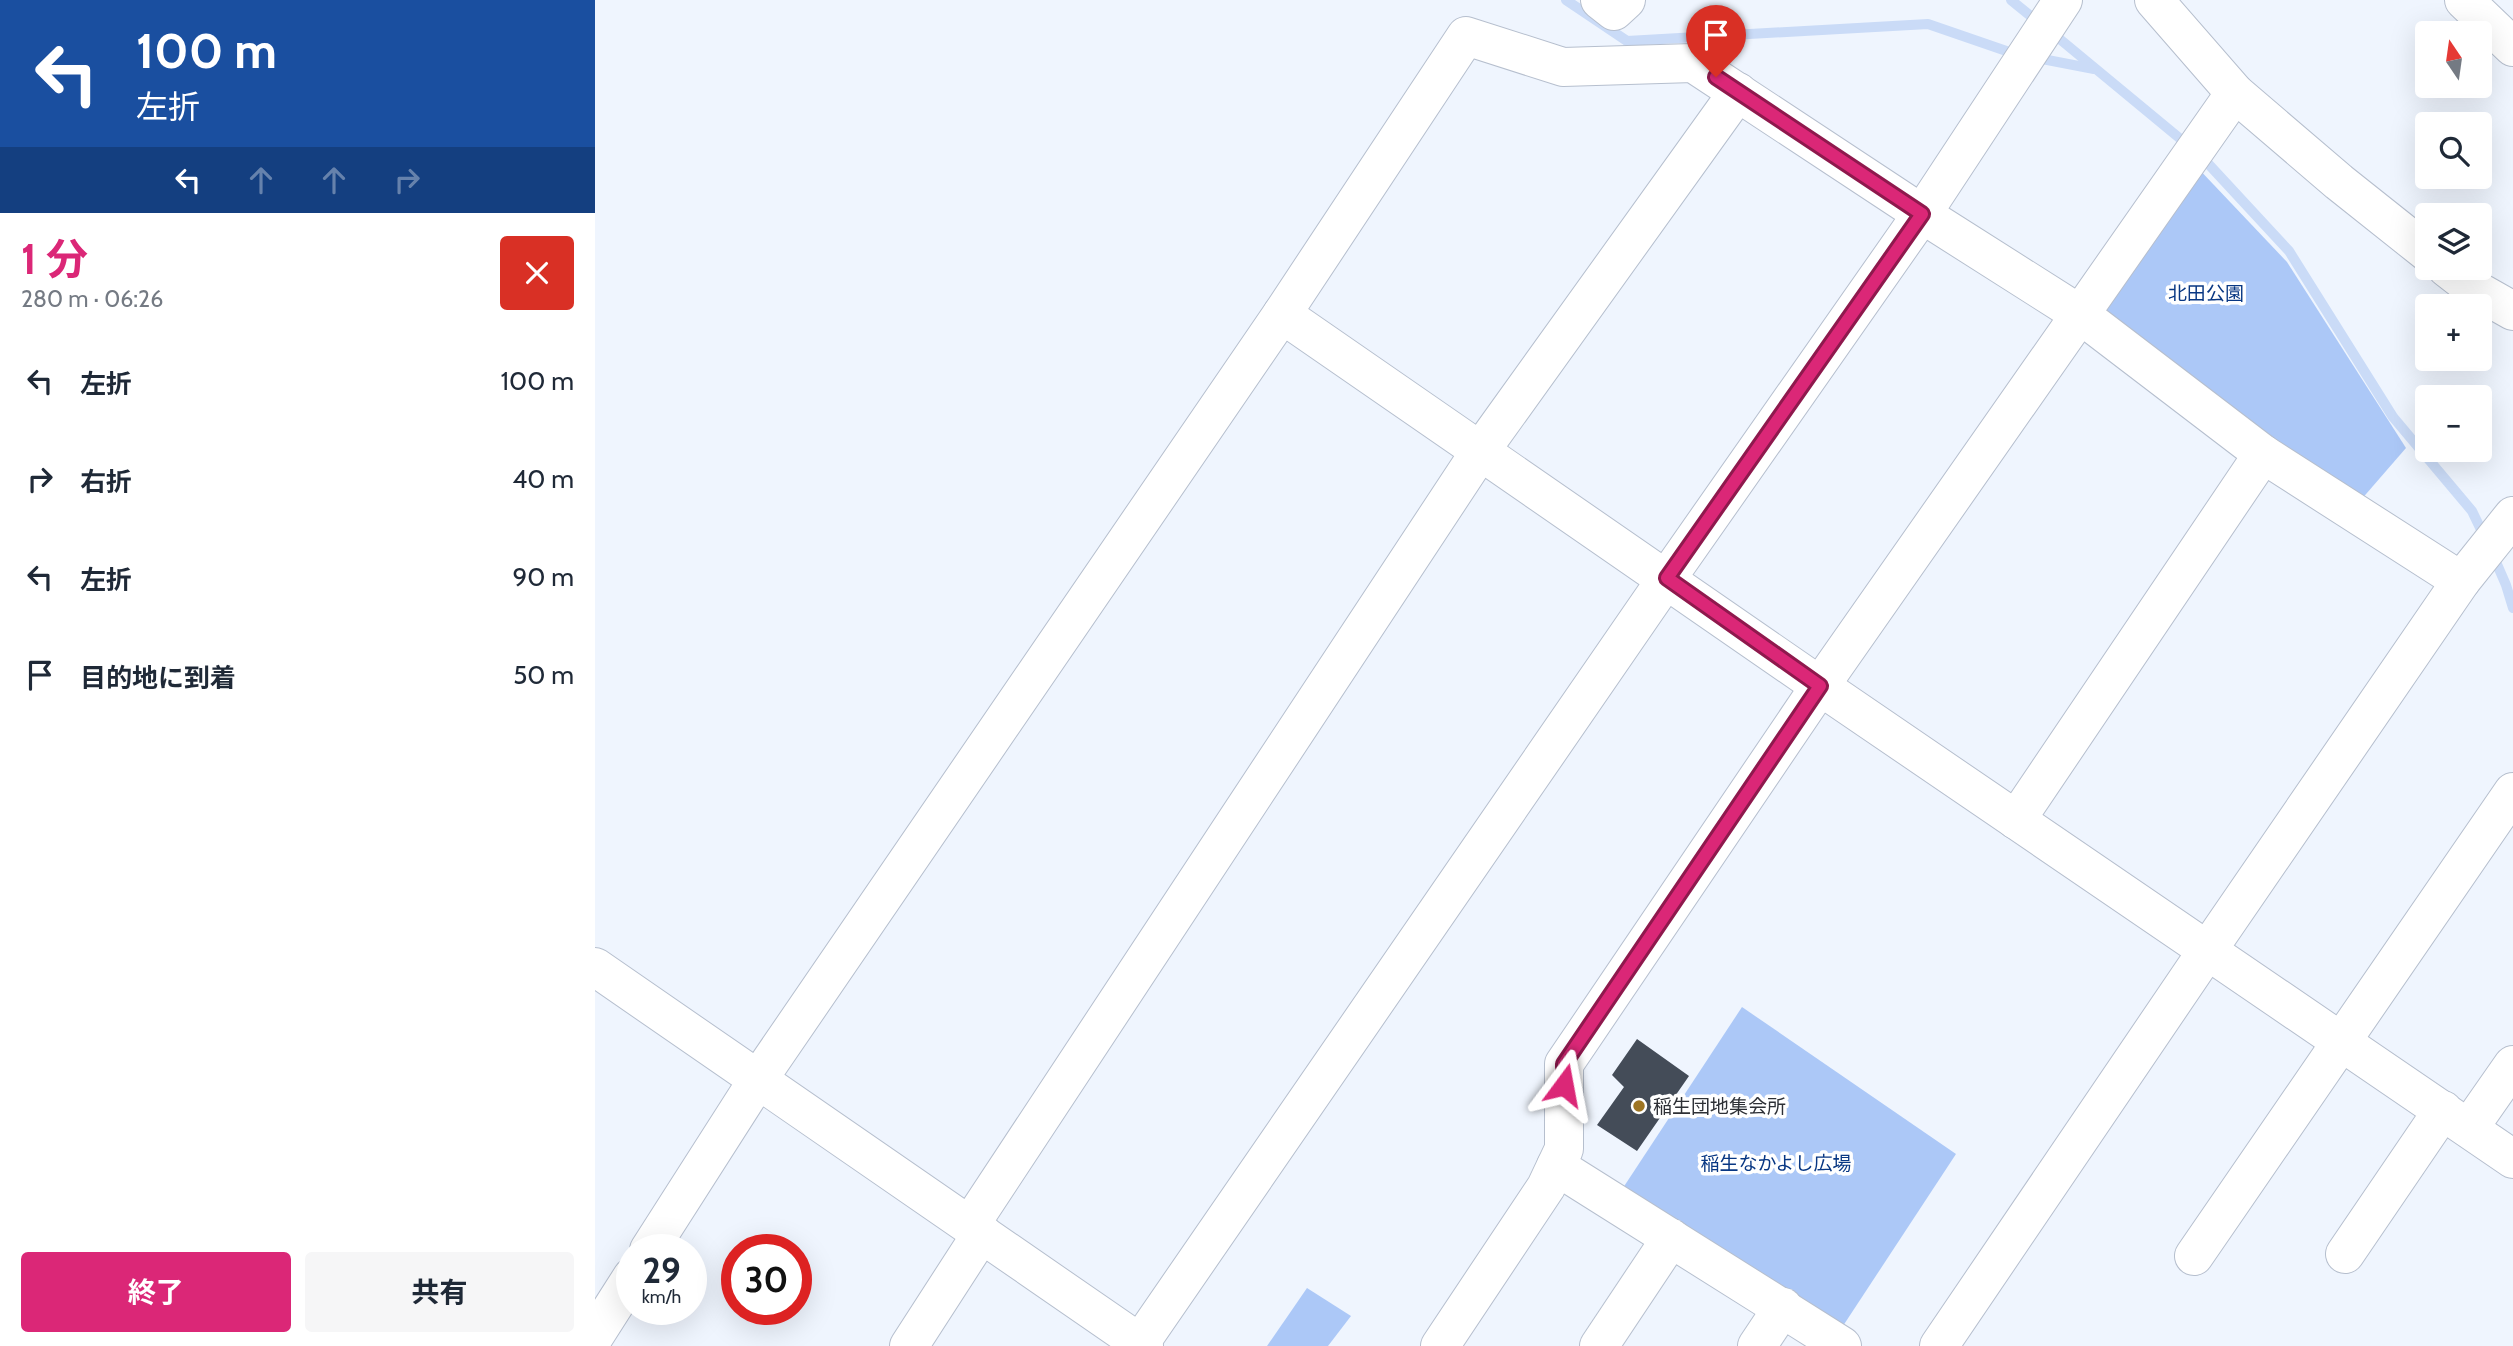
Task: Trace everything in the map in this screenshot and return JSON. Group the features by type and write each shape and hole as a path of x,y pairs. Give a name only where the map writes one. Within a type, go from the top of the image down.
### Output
{"street":[{"path":"1600,0 1614,10 1626,0"},
{"path":"595,967 1141,1345 1667,578 1922,214 2063,0"},
{"path":"2154,0 2235,93 2415,242"},
{"path":"2464,0 2513,47"},
{"path":"659,1234 757,1081 1282,314 1466,36 1563,67 1693,63 2081,315 2263,454 2461,581"},
{"path":"909,1346 976,1229 1481,450 1738,92"},
{"path":"1440,1346 1546,1187 1564,1149 1564,1064 1820,686 2235,93"},
{"path":"2462,280 2513,311"},
{"path":"1282,314 1820,686 2513,1159"},
{"path":"2016,820 2263,454"},
{"path":"1939,1346 2461,581 2513,516"},
{"path":"2194,1255 2513,792"},
{"path":"2345,1254 2456,1119 2513,1065"},
{"path":"1556,1166 1842,1346"},
{"path":"1599,1346 1671,1238"},
{"path":"595,1335 616,1302"},
{"path":"1757,1346 1783,1307"}],"green space":[{"name":"北田公園","path":"2195,165 2287,262 2406,448 2360,501 2094,310"},
{"name":"稲生なかよし広場","path":"1742,1007 1956,1154 1839,1332 1619,1194"},
{"path":"1307,1288 1351,1316 1328,1346 1267,1346"}],"building":[{"name":"稲生団地集会所","path":"1637,1039 1689,1076 1637,1151 1597,1125 1624,1087 1612,1075"}],"waterway":[{"path":"1566,0 1627,41 1928,24 2018,55"},
{"path":"2011,0 2038,22"},
{"path":"2050,31 2189,146"},
{"path":"2037,58 2094,69"},
{"path":"2201,156 2289,251 2393,417 2472,511 2485,538"},
{"path":"2493,555 2513,608"}],"place":[{"name":"稲生団地集会所","path":"1639,1106"}],"route":[{"path":"1564,1085 1564,1064 1820,686 1667,578 1922,214 1716,77"}]}
